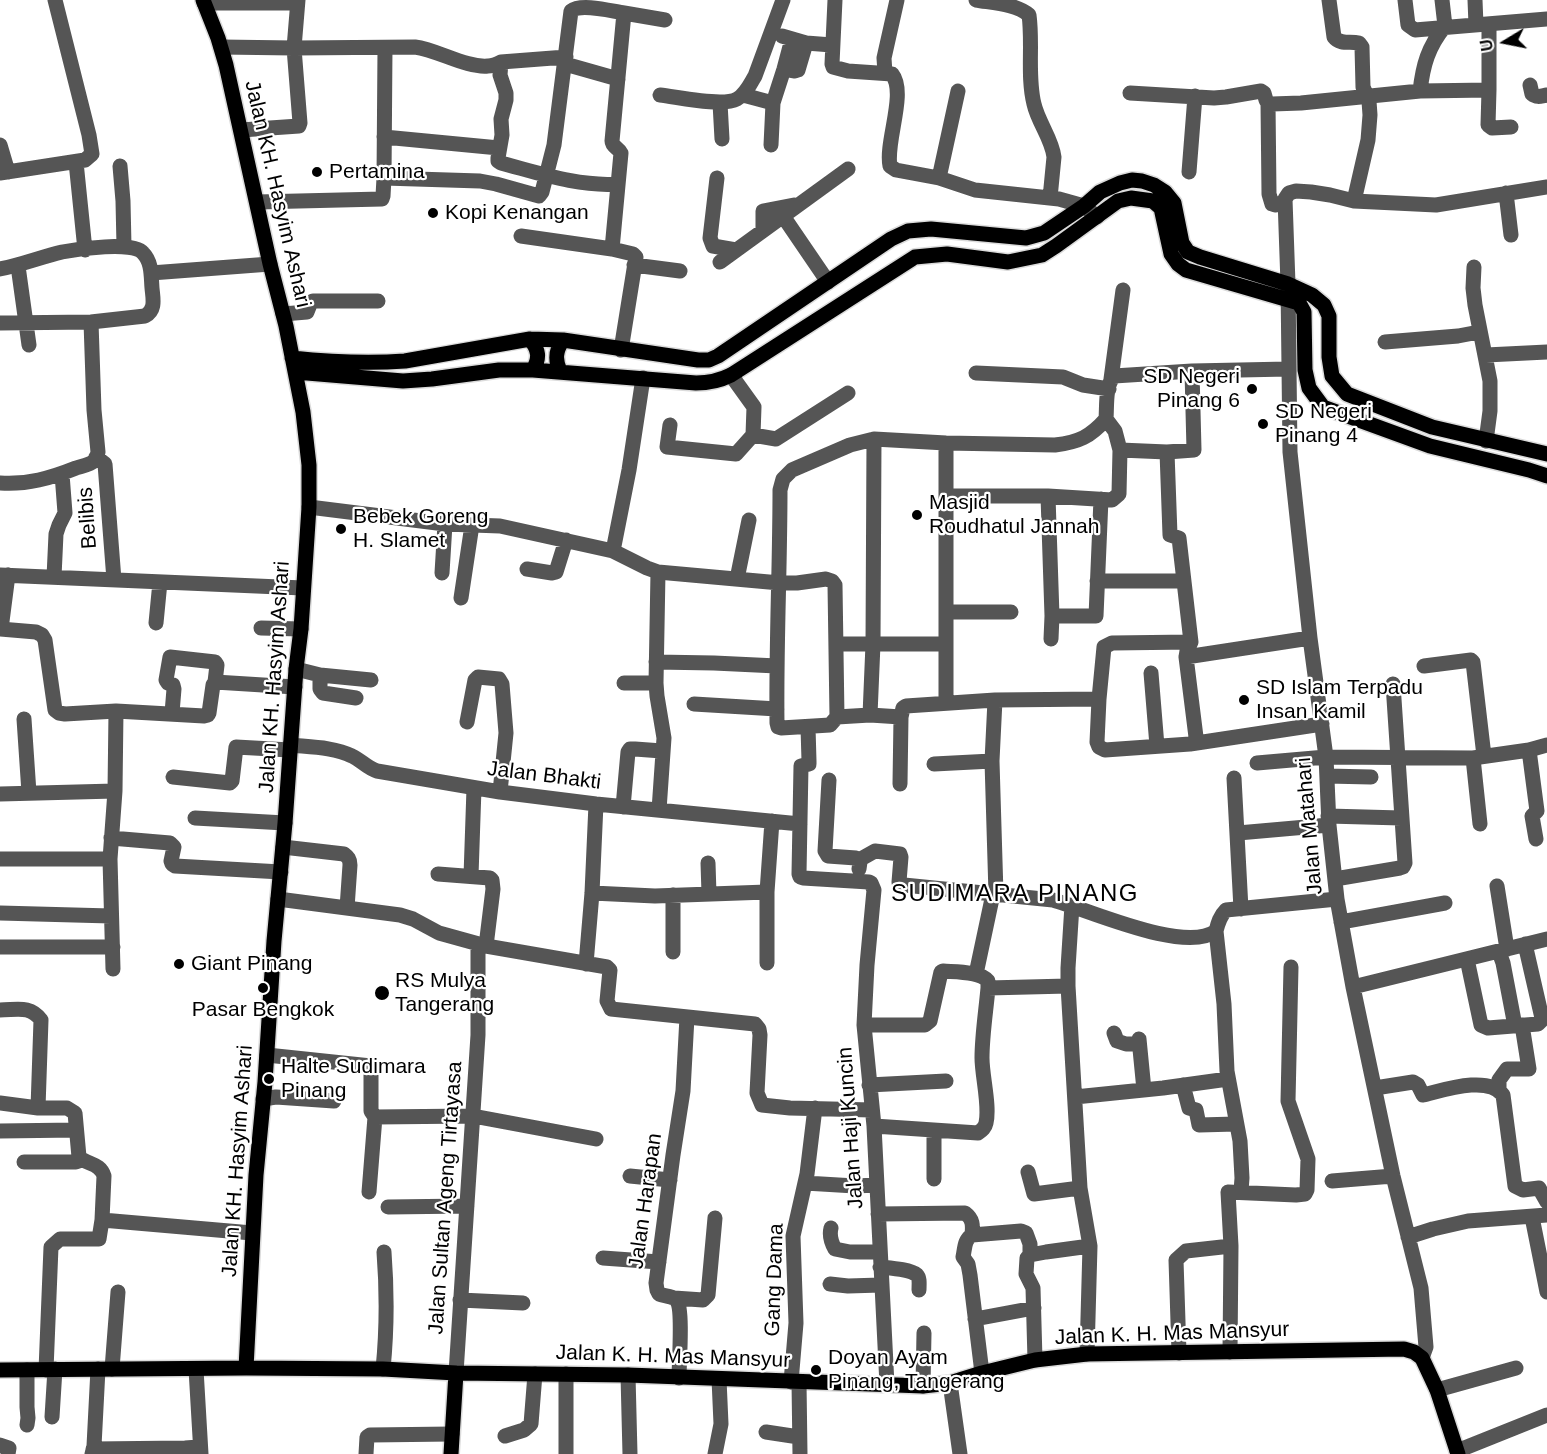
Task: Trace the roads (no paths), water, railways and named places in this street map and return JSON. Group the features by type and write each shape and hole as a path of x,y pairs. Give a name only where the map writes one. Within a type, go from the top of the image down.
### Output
{"main road":[{"name":"Jalan KH. Hasyim Ashari","path":"204,1 226,65 284,320 305,425 309,465 309,507 301,629 252,1233 246,1368"},
{"path":"293,365 405,361 530,339 562,340 621,350 709,360 891,238 908,231 931,229 1026,238 1044,233 1084,206 1100,192 1132,180 1154,185 1165,192 1174,203 1182,243 1188,252 1288,291 1299,303 1304,312 1305,370 1309,388 1323,406 1430,446 1547,476"},
{"path":"293,365 403,381 499,370 533,370 708,383 719,381 915,257 947,254 1008,262 1042,255 1118,201 1131,198 1153,201 1161,208 1171,254 1186,270 1312,295 1324,306 1329,316 1329,357 1332,376 1347,394 1432,427 1547,454"},
{"path":"828,282 843,303"},
{"path":"284,320 293,341 303,350 347,354 389,362"},
{"path":"530,339 536,346 538,354 533,370"},
{"path":"560,371 556,355 562,340"},
{"name":"Jalan K. H. Mas Mansyur","path":"0,1370 383,1369 923,1386 950,1383 1035,1360 1087,1354 1404,1349 1422,1358"},
{"path":"1422,1358 1437,1390 1458,1452"},
{"name":"Jalan Sultan Ageng Tirtayasa","path":"451,1454 456,1373"}],"street":[{"path":"0,145 4,172 76,162 89,158 92,154 74,71 55,0"},
{"path":"660,94 720,102 736,100 749,86 754,76 783,0"},
{"path":"835,0 832,64 836,69 892,74 896,79 896,112 888,158 890,166 896,170 939,178 975,190 1059,199 1084,206 1097,218"},
{"path":"885,73 884,58 897,0"},
{"path":"976,0 1024,11 1029,15 1033,102 1054,157 1050,198"},
{"path":"1329,0 1334,37 1340,42 1359,43 1362,47 1363,87 1370,106 1368,140 1354,201"},
{"path":"1405,0 1406,20 1410,28 1415,30 1547,19"},
{"path":"1420,91 1426,59 1435,39 1445,26 1442,0"},
{"path":"1475,0 1483,25 1489,90 1488,125 1492,128 1511,127"},
{"path":"204,1 298,2 294,48 299,126 241,130"},
{"path":"384,178 464,180 496,184 537,196 541,195 554,145 571,11 582,3 624,14 665,20"},
{"path":"612,249 621,153 612,141 624,14"},
{"path":"772,31 799,41 832,45"},
{"path":"771,145 773,103 784,69 798,70 799,41"},
{"path":"221,47 414,47 426,48 482,66 501,62 565,60 618,79"},
{"path":"256,202 382,199 384,196 385,48"},
{"path":"501,62 500,75 506,100 501,119 502,135 498,161 546,175 591,184 618,184"},
{"path":"1530,85 1532,94 1535,96 1547,94"},
{"path":"1268,103 1301,103 1420,91 1489,90"},
{"path":"939,178 958,91"},
{"path":"1130,93 1205,98 1263,91 1268,103 1269,194 1275,206 1285,202 1286,196 1296,191 1330,195 1354,201 1436,205 1547,187"},
{"path":"742,95 773,103"},
{"path":"1189,172 1196,96"},
{"path":"720,102 722,139"},
{"path":"384,137 499,148"},
{"path":"76,162 85,250"},
{"path":"120,166 124,246"},
{"path":"720,262 848,169"},
{"path":"717,178 710,238 712,246 735,250"},
{"path":"1506,193 1511,235"},
{"name":"Jalan Matahari","path":"1285,202 1290,452 1310,638 1326,757 1329,820 1337,899 1393,1176 1421,1288 1426,1347 1422,1358"},
{"path":"763,230 763,211 799,205"},
{"path":"783,216 828,282"},
{"path":"521,236 612,249 636,255 621,350"},
{"path":"0,269 64,252 134,247 143,252 148,260 154,301 153,308 145,316 91,321 0,323"},
{"path":"151,273 270,264"},
{"path":"634,265 680,271"},
{"path":"18,266 29,345"},
{"path":"1474,267 1473,288 1491,395 1486,441"},
{"path":"309,507 446,524 500,526 613,551 658,572 780,583 826,579 832,581 835,585 837,717 830,725 778,727 777,666 780,583 780,490 783,479 792,470 823,456 850,445 874,439 946,443 1055,444 1069,443 1090,435 1106,419 1123,290"},
{"path":"284,320 307,312 313,301 378,301"},
{"name":"Belibis","path":"91,321 97,455 105,464 114,580"},
{"path":"1385,342 1479,332"},
{"path":"1486,355 1547,352"},
{"path":"1110,384 1114,376 1192,371 1288,369"},
{"path":"1120,450 1167,452 1194,450 1192,371"},
{"path":"976,373 1063,377 1083,385 1110,384"},
{"path":"670,425 667,447 736,454 753,435 754,406 731,375"},
{"path":"613,551 629,470 643,378"},
{"path":"753,435 776,439 848,393"},
{"path":"946,496 1048,496 1112,500 1119,494 1120,450 1115,431 1106,419"},
{"path":"870,715 873,644 874,439"},
{"path":"946,443 946,702"},
{"path":"1167,452 1170,535 1179,538 1191,642 1186,657 1196,737 1194,742"},
{"path":"0,483 37,481 62,474 93,462 97,455"},
{"path":"54,577 56,534 65,513 62,474"},
{"path":"1048,496 1051,639"},
{"path":"1052,616 1096,616 1101,500"},
{"path":"737,579 749,520"},
{"path":"442,573 446,524"},
{"path":"461,598 472,525"},
{"path":"527,569 556,572 566,540"},
{"path":"658,572 656,683 663,729 659,810"},
{"path":"172,713 174,687 166,680 170,657 215,662 218,665 208,715 116,711 65,714 55,710 45,640 42,635 36,632 0,629 4,575 303,588"},
{"path":"1097,581 1184,581"},
{"path":"156,623 160,582"},
{"path":"946,612 1011,612"},
{"path":"261,628 301,629"},
{"path":"1186,657 1310,638"},
{"path":"1191,642 1112,643 1104,647 1099,699 1097,742 1099,747 1105,750 1157,746 1322,724"},
{"path":"836,644 946,644"},
{"path":"1424,666 1471,660 1473,662 1480,824"},
{"path":"656,662 777,666"},
{"path":"296,669 320,675 372,680"},
{"path":"1151,673 1157,746"},
{"path":"320,675 321,692 356,698"},
{"path":"467,722 475,680 478,678 499,679 502,684 506,733 500,792"},
{"path":"215,682 295,687"},
{"path":"624,683 656,683"},
{"path":"1335,879 1404,867 1393,684"},
{"path":"900,784 901,717 903,708 906,706 995,700 1099,699"},
{"path":"976,974 994,894 992,761 995,700"},
{"path":"694,704 777,709"},
{"path":"113,969 110,859 115,791 116,711"},
{"path":"837,717 870,715 901,717"},
{"path":"24,719 28,792"},
{"path":"808,727 809,761 808,764 801,766 800,877 858,881 859,860"},
{"path":"1257,763 1326,757 1478,757 1529,750 1547,745"},
{"name":"Jalan Bhakti","path":"172,777 230,783 236,747 329,749 345,752 369,769 474,788 623,807 800,824"},
{"path":"623,807 630,749 662,751"},
{"path":"1529,750 1542,810 1532,816 1536,839"},
{"path":"934,764 992,761"},
{"path":"1327,776 1371,777"},
{"path":"1234,778 1241,909"},
{"path":"829,780 825,851 828,856 859,860"},
{"path":"438,874 471,876 474,788"},
{"path":"0,794 115,791"},
{"path":"586,964 596,804"},
{"path":"195,818 285,823"},
{"path":"1238,832 1329,820 1401,818"},
{"path":"767,963 767,892 772,821"},
{"path":"111,838 170,843 174,847 171,861 175,866 281,872"},
{"path":"283,847 347,856 350,860 347,908"},
{"path":"859,860 875,851 900,854 899,882 901,884 1053,900 1134,928 1160,934 1202,937 1216,931"},
{"path":"0,859 110,859"},
{"path":"708,863 709,894"},
{"name":"Jalan Sultan Ageng Tirtayasa","path":"456,1373 482,945 493,885 490,878 471,876"},
{"name":"Jalan Haji Kuncin","path":"858,881 871,883 874,890 864,1026 877,1185 887,1385"},
{"path":"1497,886 1503,963 1529,1069 1508,1069 1503,1073 1499,1089"},
{"path":"592,892 632,896 767,892"},
{"path":"673,952 674,896"},
{"path":"278,899 406,917 439,933 482,945 609,968 607,1001 611,1009 755,1024 760,1035 757,1093 762,1105 872,1110"},
{"path":"1241,1191 1240,1141 1227,1071 1224,1004 1216,931 1222,914 1226,910 1337,899"},
{"path":"1341,922 1445,903"},
{"path":"1072,905 1068,986 1080,1188 1090,1246 1087,1354"},
{"path":"0,913 111,916"},
{"path":"1353,987 1547,939"},
{"path":"1467,959 1481,1025 1488,1028 1538,1024 1542,1018 1525,944"},
{"path":"0,947 113,947"},
{"path":"1230,1352 1231,1246 1228,1192 1296,1195 1305,1194 1307,1190 1308,1159 1288,1101 1291,968"},
{"path":"864,1026 925,1025 930,1021 941,972 976,974 987,978 982,1058 986,1124 983,1129 978,1133 873,1126"},
{"path":"988,988 1068,986"},
{"path":"0,1010 27,1009 36,1013 41,1020 38,1108"},
{"name":"Jalan Harapan","path":"674,1298 659,1294 657,1290 683,1091 687,1017"},
{"path":"1114,1033 1118,1041 1126,1044 1139,1041 1144,1090"},
{"path":"267,1055 369,1065 372,1068 371,1111 375,1117 369,1192"},
{"path":"1075,1097 1228,1079"},
{"path":"869,1085 946,1081"},
{"path":"1375,1088 1413,1082 1418,1084 1423,1095 1485,1084 1499,1089 1503,1095 1515,1186 1523,1190 1539,1188 1547,1202"},
{"path":"1183,1085 1190,1108 1196,1110 1199,1125 1236,1124"},
{"path":"263,1100 276,1098 334,1101"},
{"path":"0,1103 72,1110 75,1113 78,1154 82,1160 99,1167 104,1176 99,1239 60,1239 51,1246 52,1417"},
{"name":"Gang Dama","path":"800,1454 795,1382 796,1323 793,1236 805,1184 815,1108"},
{"path":"375,1117 473,1116 596,1139"},
{"path":"0,1131 76,1130"},
{"path":"934,1131 934,1179"},
{"path":"24,1162 82,1160"},
{"path":"1028,1172 1034,1194 1080,1188"},
{"path":"630,1176 670,1180"},
{"path":"1332,1181 1393,1176"},
{"path":"805,1184 877,1185"},
{"path":"388,1207 467,1206"},
{"path":"878,1214 965,1213 973,1222 972,1235"},
{"path":"1408,1237 1468,1221 1539,1216 1547,1292"},
{"path":"674,1298 706,1299 715,1218"},
{"path":"102,1220 252,1233"},
{"path":"831,1228 829,1233 835,1249 880,1259 916,1274 919,1278 919,1290"},
{"path":"981,1373 970,1275 968,1264 963,1257 966,1241 972,1235 1021,1231 1026,1233 1030,1256 1027,1258 1026,1274 1033,1288 1035,1360"},
{"path":"1030,1256 1090,1246"},
{"path":"1179,1353 1176,1260 1186,1251 1231,1246"},
{"path":"383,1369 387,1280 384,1252"},
{"path":"603,1258 659,1262"},
{"path":"830,1284 848,1287 881,1285"},
{"path":"118,1292 93,1451 185,1448 200,1450 196,1369"},
{"path":"674,1298 677,1301 679,1316 679,1378"},
{"path":"460,1300 523,1303"},
{"path":"975,1319 1034,1308"},
{"path":"923,1386 924,1333"},
{"path":"1437,1390 1516,1368"},
{"path":"27,1370 27,1425"},
{"path":"505,1436 524,1431 531,1424 535,1374"},
{"path":"566,1374 566,1454"},
{"path":"628,1375 630,1454"},
{"path":"715,1454 721,1424 719,1379"},
{"path":"950,1383 960,1454"},
{"path":"1458,1452 1547,1416"},
{"path":"766,1432 799,1437"},
{"path":"366,1454 367,1437 370,1435 452,1434"},
{"path":"0,1445 9,1448 8,1454"}],"place":[{"name":"Pertamina","path":"317,172"},
{"name":"Kopi Kenangan","path":"433,213"},
{"name":"SD Negeri Pinang 6","path":"1252,389"},
{"name":"SD Negeri Pinang 4","path":"1263,424"},
{"name":"Masjid Roudhatul Jannah","path":"917,515"},
{"name":"Bebek Goreng H. Slamet","path":"341,529"},
{"name":"SD Islam Terpadu Insan Kamil","path":"1244,700"},
{"name":"Giant Pinang","path":"179,964"},
{"name":"Pasar Bengkok","path":"263,988"},
{"name":"RS Mulya Tangerang","path":"382,993"},
{"name":"Halte Sudimara Pinang","path":"269,1079"},
{"name":"Doyan Ayam Pinang, Tangerang","path":"816,1370"}],"district":[{"name":"SUDIMARA PINANG","path":"1015,894"}]}
